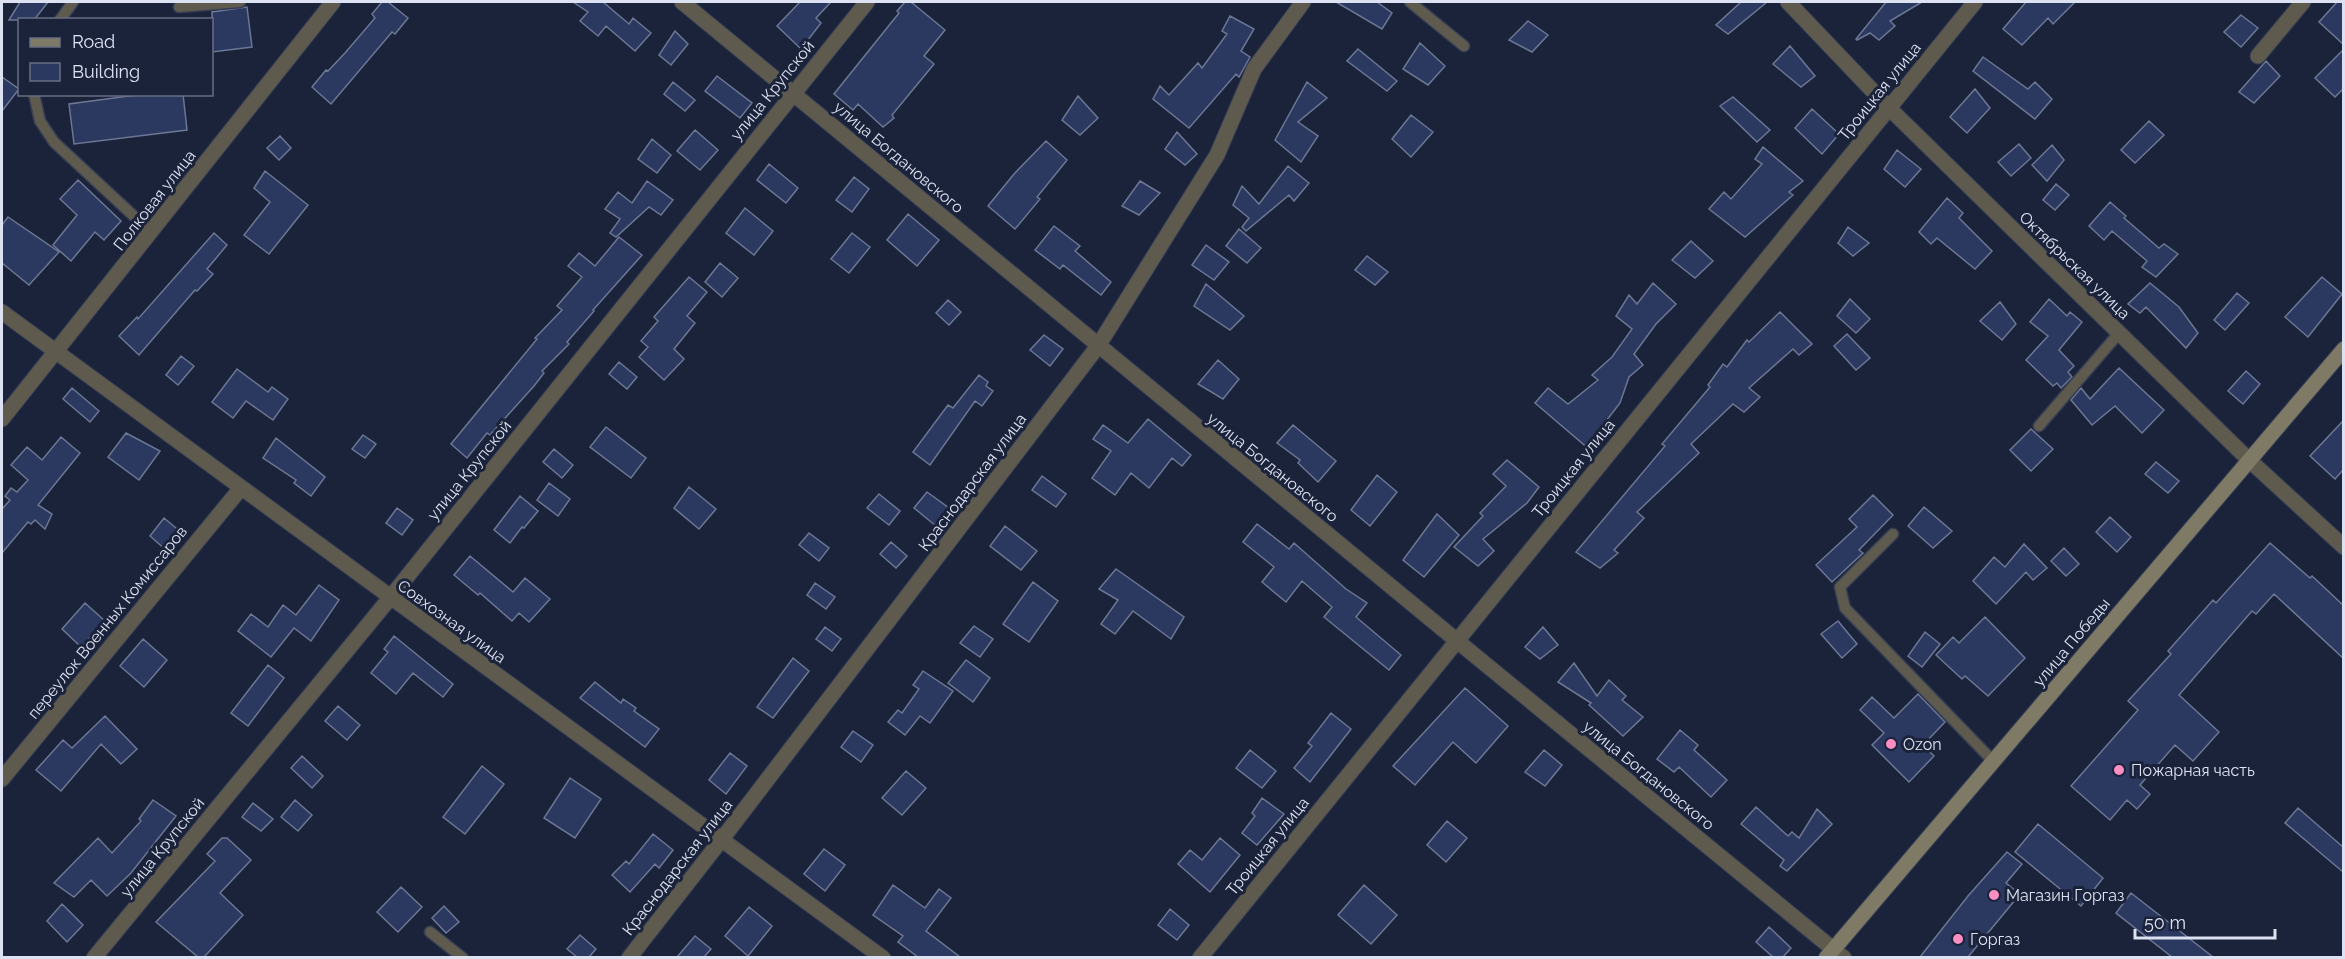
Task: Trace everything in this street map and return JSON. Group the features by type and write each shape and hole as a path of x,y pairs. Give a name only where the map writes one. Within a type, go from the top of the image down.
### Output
{"street":[{"name":"Полковая улица","path":"2,419 333,2"},
{"name":"улица Богдановского","path":"682,2 1835,954"},
{"name":"улица Крупской","path":"94,957 390,598 867,2"},
{"name":"Краснодарская улица","path":"629,957 722,839 1098,346 1217,155 1254,69 1303,2"},
{"name":"Октябрьская улица","path":"1788,2 1888,108 2248,459 2343,547"},
{"name":"Троицкая улица","path":"1200,957 1975,2"},
{"path":"2258,56 2303,2"},
{"name":"Совхозная улица","path":"2,312 883,957"},
{"name":"улица Победы","path":"1835,954 2248,459 2343,349"},
{"name":"переулок Военных Комиссаров","path":"2,779 241,488"}],"lane":[{"path":"61,18 73,2"},
{"path":"179,7 240,2"},
{"path":"1410,2 1464,46"},
{"path":"34,96 40,121 54,142 151,232"},
{"path":"2039,426 2119,333"},
{"path":"1893,534 1840,587 1845,608 1994,762"},
{"path":"430,932 463,957"}],"building":[{"path":"20,2 48,2 36,18 9,20"},
{"path":"382,2 388,2 408,18 395,34 392,32 331,104 312,87 375,18 372,14"},
{"path":"573,2 603,2 629,24 633,18 651,33 635,51 606,26 598,36 580,21 588,12"},
{"path":"800,2 831,2 816,18 821,23 801,49 777,26"},
{"path":"905,2 911,2 945,30 924,56 934,64 892,115 894,118 883,127 858,104 853,110 834,94 899,13 897,11"},
{"path":"1336,2 1377,2 1392,13 1382,29"},
{"path":"1741,2 1767,2 1728,34 1716,25"},
{"path":"1886,2 1922,2 1890,21 1895,26 1879,40 1870,33 1857,40 1856,39"},
{"path":"2026,2 2075,2 2053,24 2048,18 2022,45 2003,29"},
{"path":"2337,2 2343,2 2343,44 2319,22"},
{"path":"247,7 252,47 213,52 212,12"},
{"path":"2241,15 2258,28 2241,47 2224,32"},
{"path":"1230,16 1254,29 1241,51 1250,57 1239,77 1236,74 1189,128 1153,99 1160,86 1169,95 1198,63 1202,68 1227,34 1222,31"},
{"path":"1528,21 1548,35 1532,52 1509,40"},
{"path":"675,31 688,44 671,65 659,55"},
{"path":"1420,43 1445,66 1428,85 1403,69"},
{"path":"1790,46 1815,76 1801,87 1773,64"},
{"path":"1358,49 1397,81 1387,91 1347,61"},
{"path":"2343,50 2343,89 2335,97 2315,78"},
{"path":"1983,57 2028,89 2035,82 2052,99 2035,119 1973,71"},
{"path":"2266,61 2280,76 2254,103 2239,92"},
{"path":"717,76 752,103 740,118 705,91"},
{"path":"2,77 18,90 2,111"},
{"path":"673,82 695,100 685,111 664,94"},
{"path":"1307,82 1327,98 1298,122 1318,136 1301,162 1275,140"},
{"path":"1975,89 1990,108 1967,133 1950,117"},
{"path":"129,96 183,96 187,130 74,144 69,104"},
{"path":"1078,96 1098,118 1080,135 1062,120"},
{"path":"1733,97 1770,130 1757,142 1720,106"},
{"path":"1812,109 1839,134 1822,154 1795,128"},
{"path":"1411,115 1433,132 1411,157 1392,139"},
{"path":"2149,121 2164,135 2135,163 2121,150"},
{"path":"695,130 718,150 700,170 677,151"},
{"path":"1177,132 1197,154 1185,165 1165,149"},
{"path":"280,136 291,148 279,160 267,148"},
{"path":"652,139 671,155 657,173 638,159"},
{"path":"1046,141 1067,160 1037,197 1040,199 1015,229 988,206 1014,174"},
{"path":"2019,144 2031,158 2011,176 1998,162"},
{"path":"2052,145 2064,160 2047,181 2032,165"},
{"path":"1763,147 1803,181 1789,192 1793,195 1745,237 1709,209 1724,192 1731,199 1762,164 1755,159"},
{"path":"1897,150 1921,169 1905,187 1884,169"},
{"path":"769,164 798,188 786,203 757,180"},
{"path":"1288,166 1309,183 1294,201 1289,195 1246,231 1242,227 1249,218 1233,205 1242,186 1259,204"},
{"path":"265,171 308,205 269,254 244,235 270,202 254,188"},
{"path":"854,177 869,189 852,212 836,200"},
{"path":"78,180 121,221 104,240 95,232 71,261 53,245 77,215 60,199"},
{"path":"647,181 673,200 661,215 649,207 616,237 610,233 620,219 605,209 618,192 632,203"},
{"path":"1140,181 1160,193 1139,215 1122,206"},
{"path":"2056,184 2069,195 2055,210 2043,200"},
{"path":"1947,198 1963,213 1959,218 1992,251 1975,269 1937,238 1931,244 1919,232"},
{"path":"2110,202 2126,216 2124,218 2159,248 2164,244 2178,254 2156,277 2142,267 2147,261 2112,231 2104,240 2089,226"},
{"path":"745,208 773,231 754,255 726,233"},
{"path":"908,214 939,240 917,266 887,240"},
{"path":"8,217 59,252 29,285 2,263 2,225"},
{"path":"1054,226 1080,246 1075,251 1111,282 1101,295 1063,265 1060,269 1035,250"},
{"path":"1848,227 1869,243 1853,256 1838,243"},
{"path":"1239,229 1261,248 1247,263 1226,246"},
{"path":"214,233 227,245 207,269 213,274 197,291 195,290 139,355 119,336 137,317 138,319"},
{"path":"852,233 870,247 849,273 831,259"},
{"path":"619,237 642,255 593,310 567,342 569,344 542,371 544,373 534,386 490,435 487,433 467,458 451,444 537,339 535,338 562,310 557,306 582,277 568,266 579,253 595,266"},
{"path":"1691,241 1713,261 1695,278 1672,260"},
{"path":"1206,245 1229,262 1214,280 1192,265"},
{"path":"1367,256 1388,272 1375,285 1355,270"},
{"path":"720,263 738,278 722,297 705,282"},
{"path":"689,277 707,292 687,316 695,323 674,349 684,359 664,380 639,357 648,347 641,341 658,321 654,317"},
{"path":"2322,277 2342,294 2308,337 2285,317"},
{"path":"1653,283 1676,304 1656,324 1634,354 1643,365 1629,377 1620,403 1600,429 1589,449 1535,403 1548,388 1568,404 1598,380 1592,375 1612,357 1632,329 1616,316 1629,295 1637,304"},
{"path":"2150,283 2179,307 2198,333 2186,348 2146,307 2140,313 2128,304"},
{"path":"1206,284 1244,316 1230,330 1194,306"},
{"path":"2237,293 2249,303 2225,330 2214,320"},
{"path":"1850,299 1870,319 1856,333 1837,316"},
{"path":"2049,299 2067,316 2070,312 2082,322 2059,350 2074,366 2068,372 2072,377 2061,388 2057,383 2053,386 2026,360 2048,336 2030,322"},
{"path":"948,300 961,312 949,325 936,313"},
{"path":"2000,302 2016,324 2002,340 1980,321"},
{"path":"1780,312 1812,344 1799,355 1793,349 1749,388 1760,397 1744,412 1733,404 1691,444 1699,453 1637,512 1644,518 1614,550 1618,553 1600,568 1576,552 1665,446 1662,444 1710,387 1708,385 1723,364 1727,367 1747,340 1749,342"},
{"path":"1847,334 1870,358 1856,370 1834,346"},
{"path":"1044,335 1063,349 1050,366 1030,350"},
{"path":"181,356 194,366 178,385 166,375"},
{"path":"1218,360 1239,379 1223,399 1198,384"},
{"path":"619,362 637,377 627,389 609,374"},
{"path":"2119,368 2164,410 2142,433 2115,406 2092,425 2071,400 2081,388 2090,399"},
{"path":"237,369 268,392 272,387 288,399 273,420 246,401 233,418 212,402"},
{"path":"2246,371 2260,384 2243,404 2228,391"},
{"path":"979,375 988,382 986,386 993,391 982,406 975,401 930,465 913,452 948,405 953,408"},
{"path":"72,388 99,411 90,422 63,399"},
{"path":"1148,419 1191,455 1182,466 1172,458 1149,488 1131,473 1115,495 1092,478 1111,451 1093,439 1103,425 1128,443"},
{"path":"2343,421 2343,470 2335,479 2310,456"},
{"path":"1293,425 1336,461 1318,482 1298,463 1300,460 1277,443"},
{"path":"606,427 646,458 631,478 590,447"},
{"path":"2031,429 2053,449 2031,471 2010,450"},
{"path":"126,433 160,451 139,480 108,457"},
{"path":"363,435 376,444 365,458 352,449"},
{"path":"61,437 80,453 38,505 52,514 45,529 35,520 31,524 28,522 2,553 2,509 10,500 5,496 11,488 17,492 28,480 11,465 27,447 42,460"},
{"path":"276,438 325,477 311,496 294,483 296,480 263,458"},
{"path":"554,449 573,465 562,478 543,462"},
{"path":"1507,460 1539,487 1527,503 1483,539 1494,551 1478,566 1454,547 1483,516 1480,513 1506,486 1493,474"},
{"path":"2156,462 2179,481 2168,493 2145,474"},
{"path":"1377,475 1397,492 1370,526 1351,510"},
{"path":"1042,476 1066,494 1056,507 1032,490"},
{"path":"549,483 570,499 558,516 537,500"},
{"path":"689,487 716,509 699,529 674,508"},
{"path":"927,492 949,508 936,526 914,508"},
{"path":"879,494 900,511 889,525 867,508"},
{"path":"1873,495 1893,515 1859,550 1863,553 1832,582 1816,565 1857,527 1849,519"},
{"path":"520,496 538,511 510,543 494,530"},
{"path":"1924,507 1952,531 1933,548 1908,526"},
{"path":"397,508 413,520 402,535 386,523"},
{"path":"1437,514 1459,535 1424,577 1403,560"},
{"path":"2110,517 2131,537 2117,552 2096,532"},
{"path":"164,518 182,533 167,551 150,536"},
{"path":"1257,524 1289,549 1294,543 1346,589 1367,603 1356,617 1401,655 1389,670 1324,617 1332,607 1302,581 1286,602 1262,582 1274,567 1243,542"},
{"path":"1005,526 1037,551 1021,570 990,546"},
{"path":"809,533 829,548 819,561 799,545"},
{"path":"891,542 907,556 896,568 880,554"},
{"path":"2270,543 2310,578 2312,576 2343,605 2343,658 2274,594 2256,614 2252,611 2179,695 2219,732 2193,761 2175,745 2140,785 2150,794 2137,809 2127,800 2110,820 2071,786 2138,710 2128,701 2171,654 2168,651 2213,600 2216,603"},
{"path":"2024,544 2047,568 2033,580 2026,572 1996,604 1973,581 1994,557 2005,567"},
{"path":"2064,548 2079,564 2066,576 2051,561"},
{"path":"470,556 513,592 525,578 550,599 529,622 519,613 512,621 480,593 478,595 454,575"},
{"path":"1116,569 1184,617 1171,639 1133,611 1115,634 1101,624 1118,600 1099,589"},
{"path":"1033,582 1058,601 1029,642 1003,624"},
{"path":"815,583 835,597 826,609 807,595"},
{"path":"319,585 339,600 311,641 294,628 271,657 238,631 251,614 268,627 283,605 296,615"},
{"path":"85,603 105,621 81,647 62,629"},
{"path":"1985,617 2025,658 1988,696 1965,676 1962,679 1936,655 1953,637 1959,643"},
{"path":"1838,621 1857,644 1842,658 1821,634"},
{"path":"974,626 993,639 980,657 960,643"},
{"path":"825,627 841,639 832,651 816,639"},
{"path":"1543,627 1558,645 1540,659 1525,647"},
{"path":"1925,632 1940,644 1922,667 1908,656"},
{"path":"394,636 453,684 443,697 413,673 396,694 371,673 388,652 384,649"},
{"path":"143,639 167,660 144,687 120,666"},
{"path":"793,658 809,671 773,718 757,707"},
{"path":"966,660 990,678 973,702 948,683"},
{"path":"1574,663 1597,696 1609,680 1626,696 1622,700 1643,717 1623,736 1589,705 1591,703 1558,682"},
{"path":"268,665 284,678 248,726 231,713"},
{"path":"923,671 953,691 930,723 920,716 905,735 888,722 898,710 902,713 919,689 913,685"},
{"path":"595,682 621,703 623,699 636,708 634,711 659,729 645,747 580,698"},
{"path":"1465,688 1508,726 1476,763 1453,742 1415,785 1393,766"},
{"path":"1918,694 1945,722 1923,745 1934,756 1909,782 1872,745 1884,733 1860,710 1872,697 1894,718"},
{"path":"338,706 360,725 347,740 325,721"},
{"path":"1331,713 1351,729 1310,782 1294,768 1312,746 1308,743"},
{"path":"105,716 137,749 121,764 101,744 61,791 36,770 63,740 72,748"},
{"path":"1680,730 1698,745 1694,750 1727,780 1711,797 1679,767 1674,772 1657,759"},
{"path":"853,731 873,745 861,762 841,747"},
{"path":"1250,750 1276,771 1262,788 1236,768"},
{"path":"1544,750 1562,765 1545,786 1525,772"},
{"path":"730,753 747,766 726,794 709,780"},
{"path":"302,756 323,776 312,788 291,768"},
{"path":"482,766 504,784 465,834 443,817"},
{"path":"906,771 926,788 902,815 882,798"},
{"path":"570,778 601,799 575,838 544,818"},
{"path":"1262,798 1284,814 1257,845 1242,833 1255,816 1252,813"},
{"path":"153,800 176,816 131,873 107,896 91,880 74,897 54,883 98,838 112,853 141,821 139,819"},
{"path":"295,800 312,815 298,831 281,817"},
{"path":"253,803 273,819 261,831 242,817"},
{"path":"1756,807 1788,836 1792,832 1799,838 1817,809 1832,824 1787,871 1780,866 1784,860 1741,824"},
{"path":"2298,808 2343,847 2343,872 2285,823"},
{"path":"1447,821 1467,838 1446,862 1427,845"},
{"path":"2038,824 2103,878 2081,906 2015,852"},
{"path":"653,834 673,850 659,868 655,864 630,892 612,875 626,861 629,864"},
{"path":"222,838 227,838 251,860 220,893 243,915 204,957 198,957 156,922 215,861 207,854"},
{"path":"1220,838 1240,855 1210,892 1178,864 1190,850 1202,860"},
{"path":"824,849 845,865 825,891 804,874"},
{"path":"2007,852 2022,864 2006,883 2020,894 1968,957 1920,957 1968,896"},
{"path":"893,885 925,908 939,889 951,898 926,931 960,957 918,957 898,942 903,936 873,915"},
{"path":"1364,885 1397,915 1371,944 1338,915"},
{"path":"401,887 422,907 398,932 377,912"},
{"path":"2131,893 2213,957 2172,957 2116,913"},
{"path":"62,904 83,925 67,942 47,921"},
{"path":"444,906 459,922 446,933 432,918"},
{"path":"749,907 772,926 748,956 725,936"},
{"path":"1170,909 1189,925 1177,940 1158,925"},
{"path":"1769,927 1791,948 1783,957 1773,957 1756,942"},
{"path":"580,935 596,949 589,957 577,957 567,949"},
{"path":"695,936 711,949 704,957 677,957"}],"place":[{"name":"Ozon","path":"1891,744"},
{"name":"Пожарная часть","path":"2119,770"},
{"name":"Магазин Горгаз","path":"1994,895"},
{"name":"Горгаз","path":"1958,939"}]}
